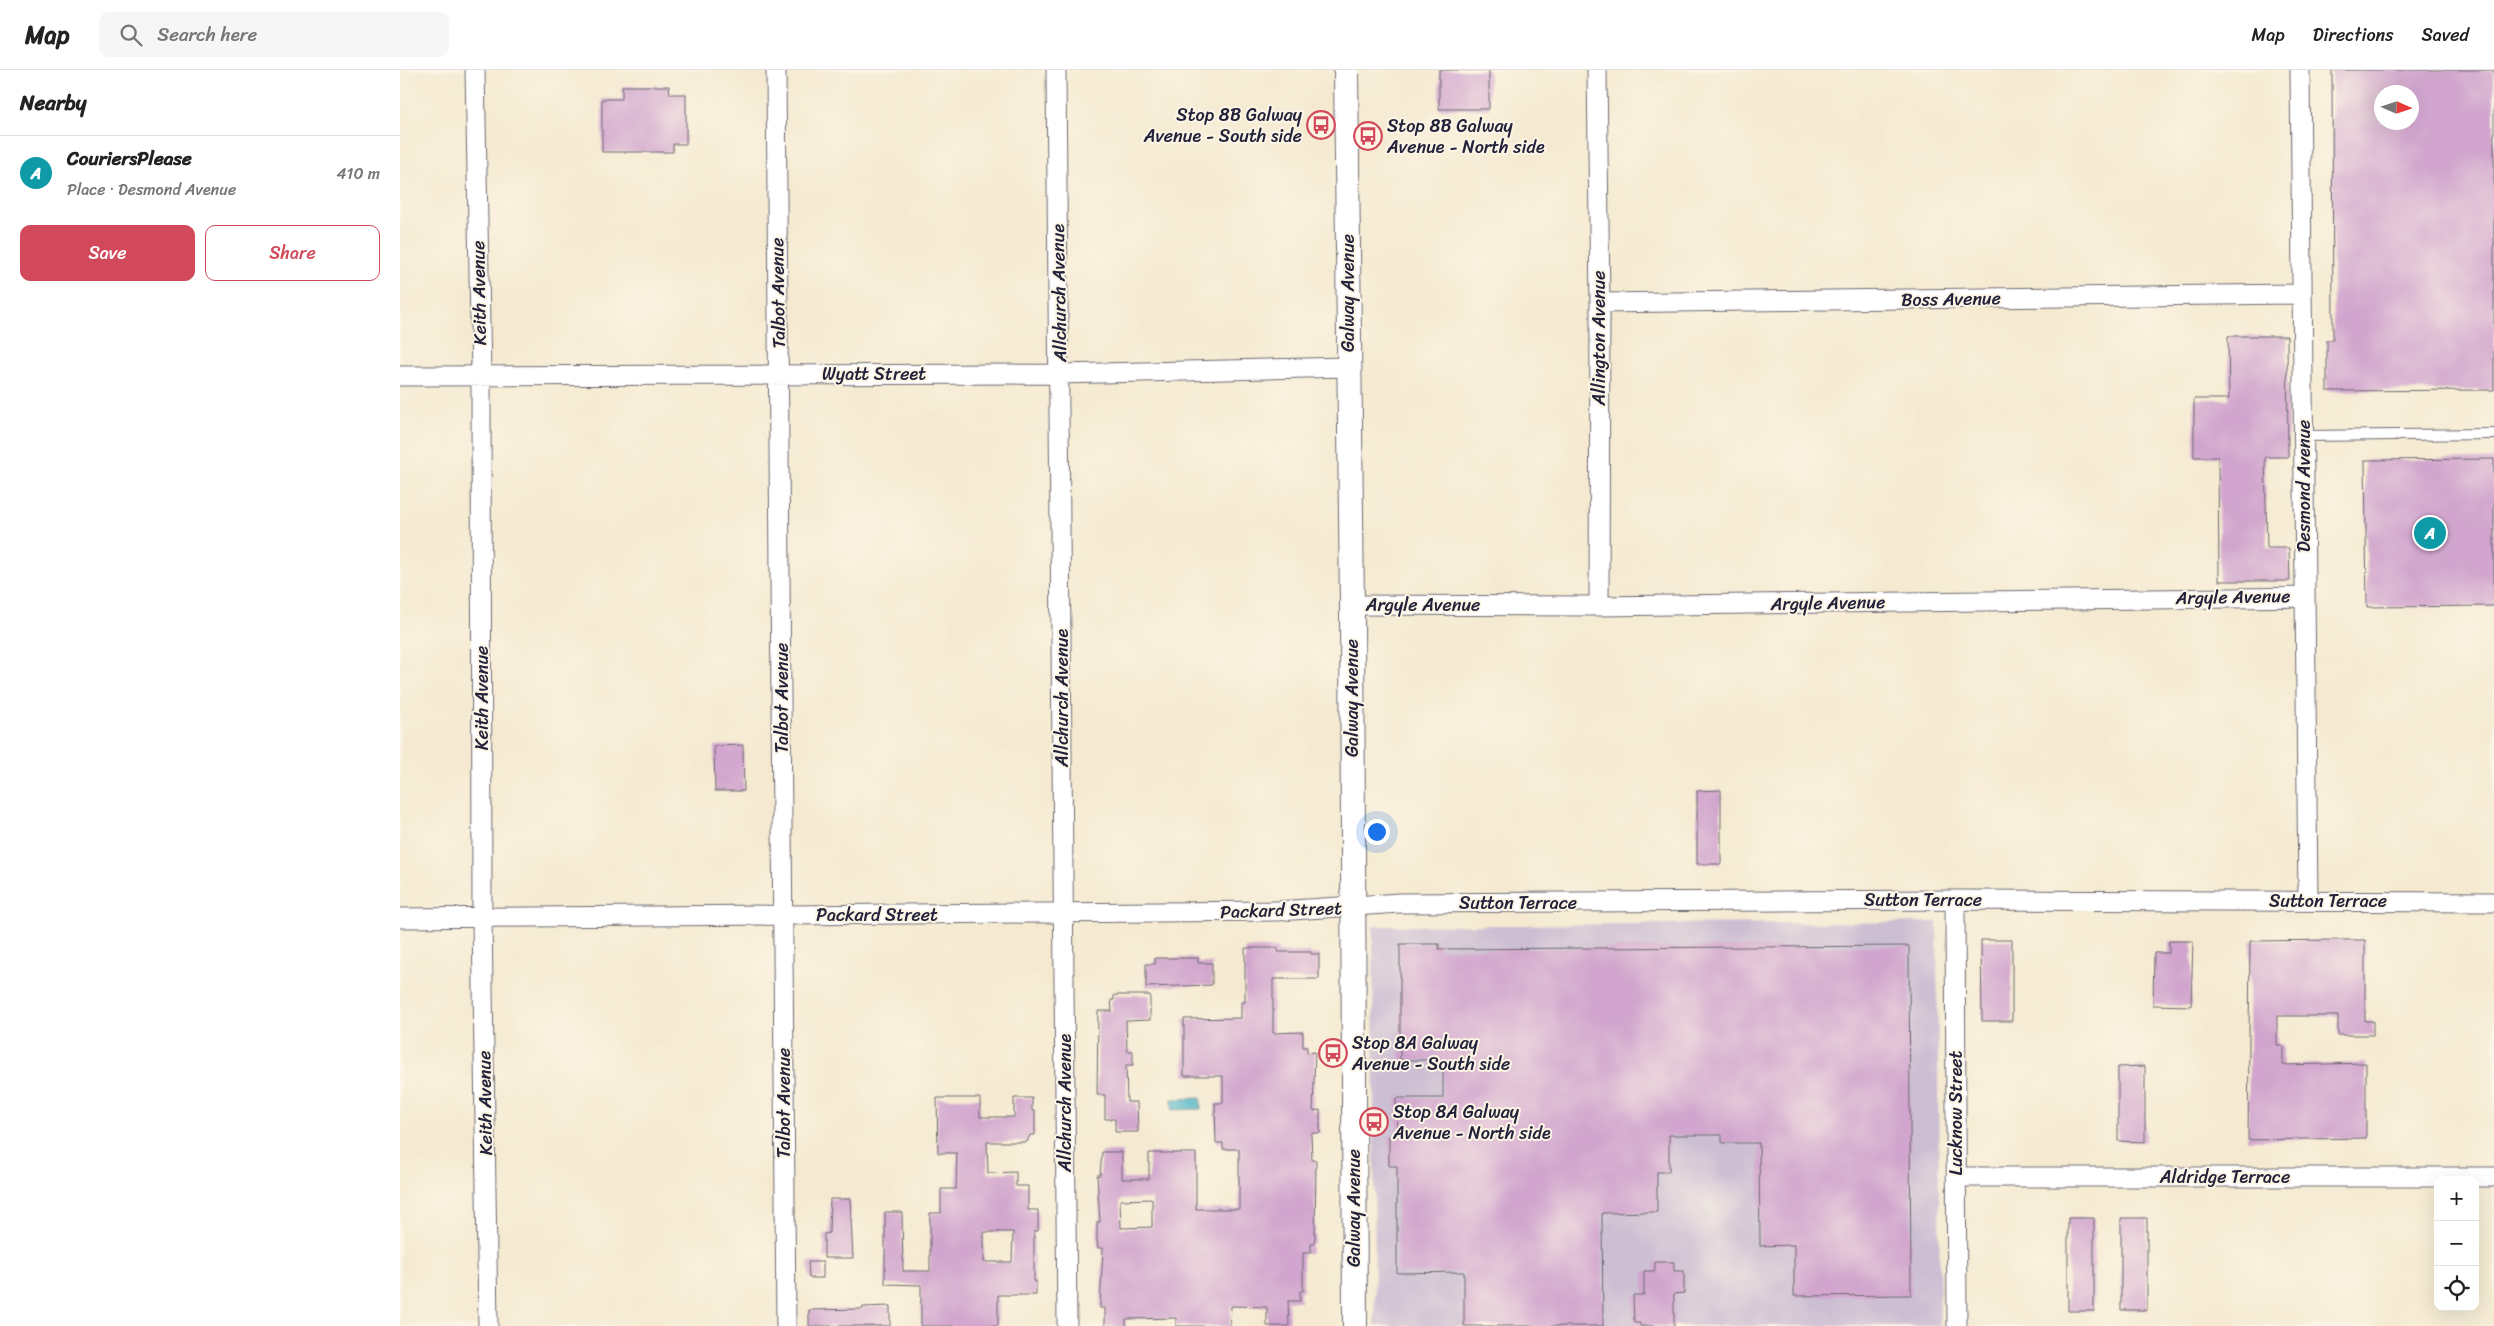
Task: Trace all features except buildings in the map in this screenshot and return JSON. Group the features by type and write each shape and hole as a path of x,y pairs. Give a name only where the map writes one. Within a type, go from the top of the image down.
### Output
{"street":[{"name":"Keith Avenue","path":"475,70 481,375 482,918 488,1326"},
{"name":"Talbot Avenue","path":"776,70 786,1326"},
{"name":"Allchurch Avenue","path":"1056,70 1067,1326"},
{"name":"Galway Avenue","path":"1346,70 1352,605 1354,1326"},
{"name":"Allington Avenue","path":"1597,70 1600,303 1599,606"},
{"name":"Desmond Avenue","path":"2300,70 2308,901"},
{"name":"Boss Avenue","path":"1600,303 2302,294"},
{"name":"Wyatt Street","path":"400,376 1060,374 1348,367"},
{"name":"Argyle Avenue","path":"1352,605 1599,606 2304,597"},
{"name":"Sutton Terrace","path":"1353,907 1400,903 1955,900 2494,902"},
{"name":"Lucknow Street","path":"1955,900 1957,1326"},
{"name":"Packard Street","path":"400,918 1064,914 1277,911 1353,907"},
{"name":"Aldridge Terrace","path":"1956,1177 2494,1177"}],"lane":[{"path":"2303,436 2494,434"}],"shaded area":[{"path":"1937,922 1940,1326 1375,1326 1373,926"}],"water":[{"path":"1201,1098 1201,1109 1172,1110 1172,1099"}],"place":[{"name":"Stop 8B Galway Avenue - South side","path":"1321,125"},
{"name":"Stop 8B Galway Avenue - North side","path":"1368,136"},
{"name":"CouriersPlease","path":"2430,533"},
{"name":"Stop 8A Galway Avenue - South side","path":"1333,1053"},
{"name":"Stop 8A Galway Avenue - North side","path":"1374,1122"}]}
